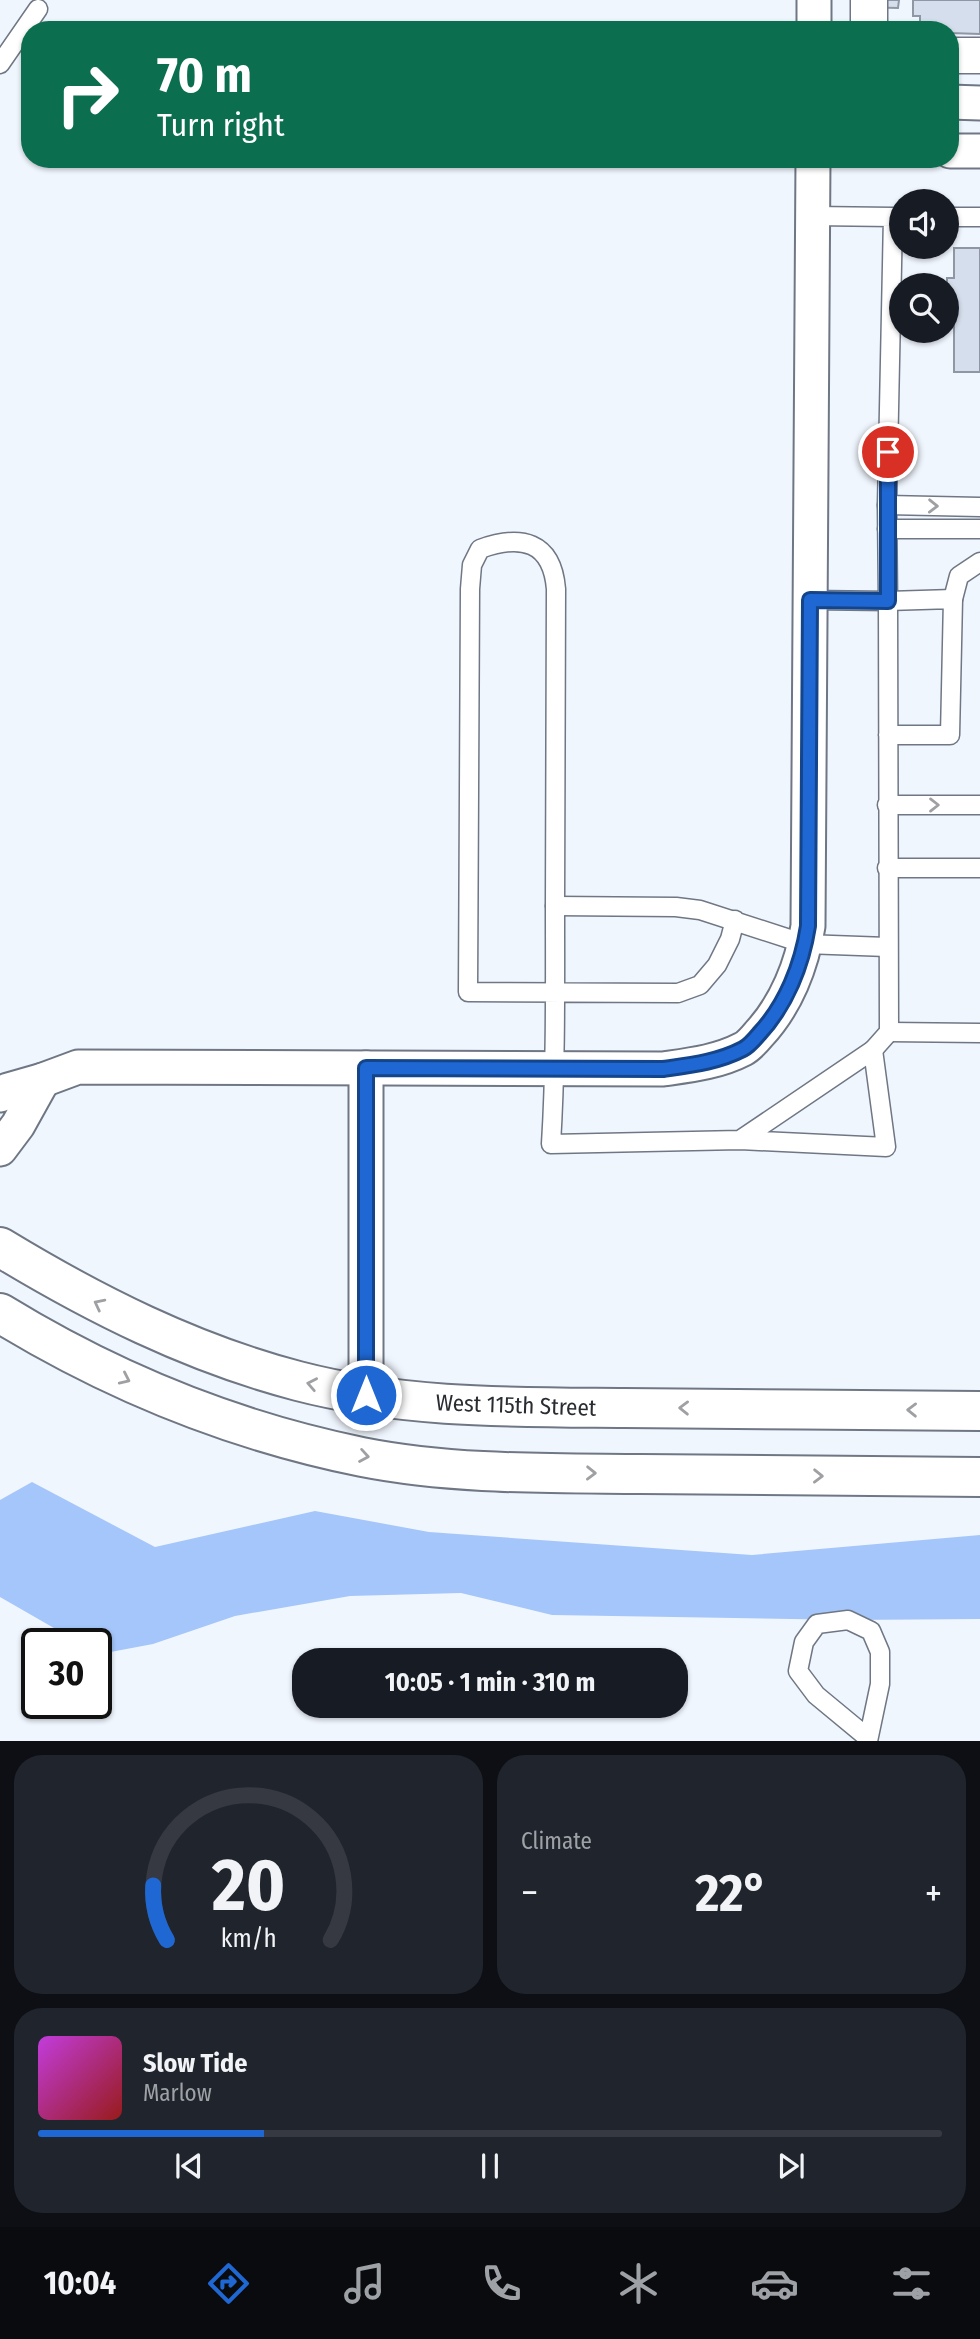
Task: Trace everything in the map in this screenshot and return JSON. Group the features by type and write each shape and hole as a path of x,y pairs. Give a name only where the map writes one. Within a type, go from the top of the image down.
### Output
{"street":[{"path":"814,0 814,21"},
{"path":"959,102 980,103"},
{"path":"959,151 980,151"},
{"path":"0,1095 78,1067 663,1069 711,1062 746,1048 773,1020 794,978 808,926 813,168"},
{"path":"366,1068 366,1395"},
{"path":"0,1149 18,1125 43,1080"},
{"name":"West 115th Street","path":"0,1247 64,1286 134,1322 212,1354 299,1381 392,1400 486,1407 980,1411"},
{"path":"0,1313 53,1345 161,1395 273,1435 363,1457 460,1470 980,1477"}],"lane":[{"path":"860,0 860,21"},
{"path":"878,0 878,21"},
{"path":"30,21 38,9"},
{"path":"0,64 21,34"},
{"path":"959,47 980,47"},
{"path":"959,64 980,64"},
{"path":"813,216 889,217"},
{"path":"959,217 980,217"},
{"path":"740,1140 873,1050 889,1032 887,505 896,259"},
{"path":"887,505 980,507"},
{"path":"887,529 980,529"},
{"path":"734,920 730,939 717,965 700,985 678,993 555,993 468,992 470,589 472,565 480,549 497,542 524,543 542,550 554,569 555,906 555,993 555,1069 551,1144 740,1140 886,1147 873,1050"},
{"path":"888,735 950,735 953,599 959,576 980,562"},
{"path":"810,600 953,599"},
{"path":"887,805 980,805"},
{"path":"887,868 980,868"},
{"path":"555,906 676,907 700,910 805,944 887,947"},
{"path":"889,1032 980,1033"},
{"path":"848,1620 871,1630 880,1652 880,1684 868,1739 816,1695 798,1671 804,1642 817,1625 848,1620"}],"shaded area":[{"path":"32,1482 155,1547 315,1511 429,1532 752,1555 980,1535 980,1619 851,1620 552,1615 461,1593 350,1596 235,1616 153,1644 112,1652 112,1628 54,1628 0,1597 0,1500"}],"building":[{"path":"858,0 899,0 898,8 858,7"},
{"path":"913,0 980,0 980,34 959,33 959,21 920,21 920,16 913,16"},
{"path":"959,248 980,248 980,372 954,372 954,343 959,343 959,273 954,273 954,259 959,259"}],"route":[{"path":"366,1395 366,1068 663,1069 711,1062 746,1048 773,1020 794,978 808,926 810,600 888,601 888,452"}]}
